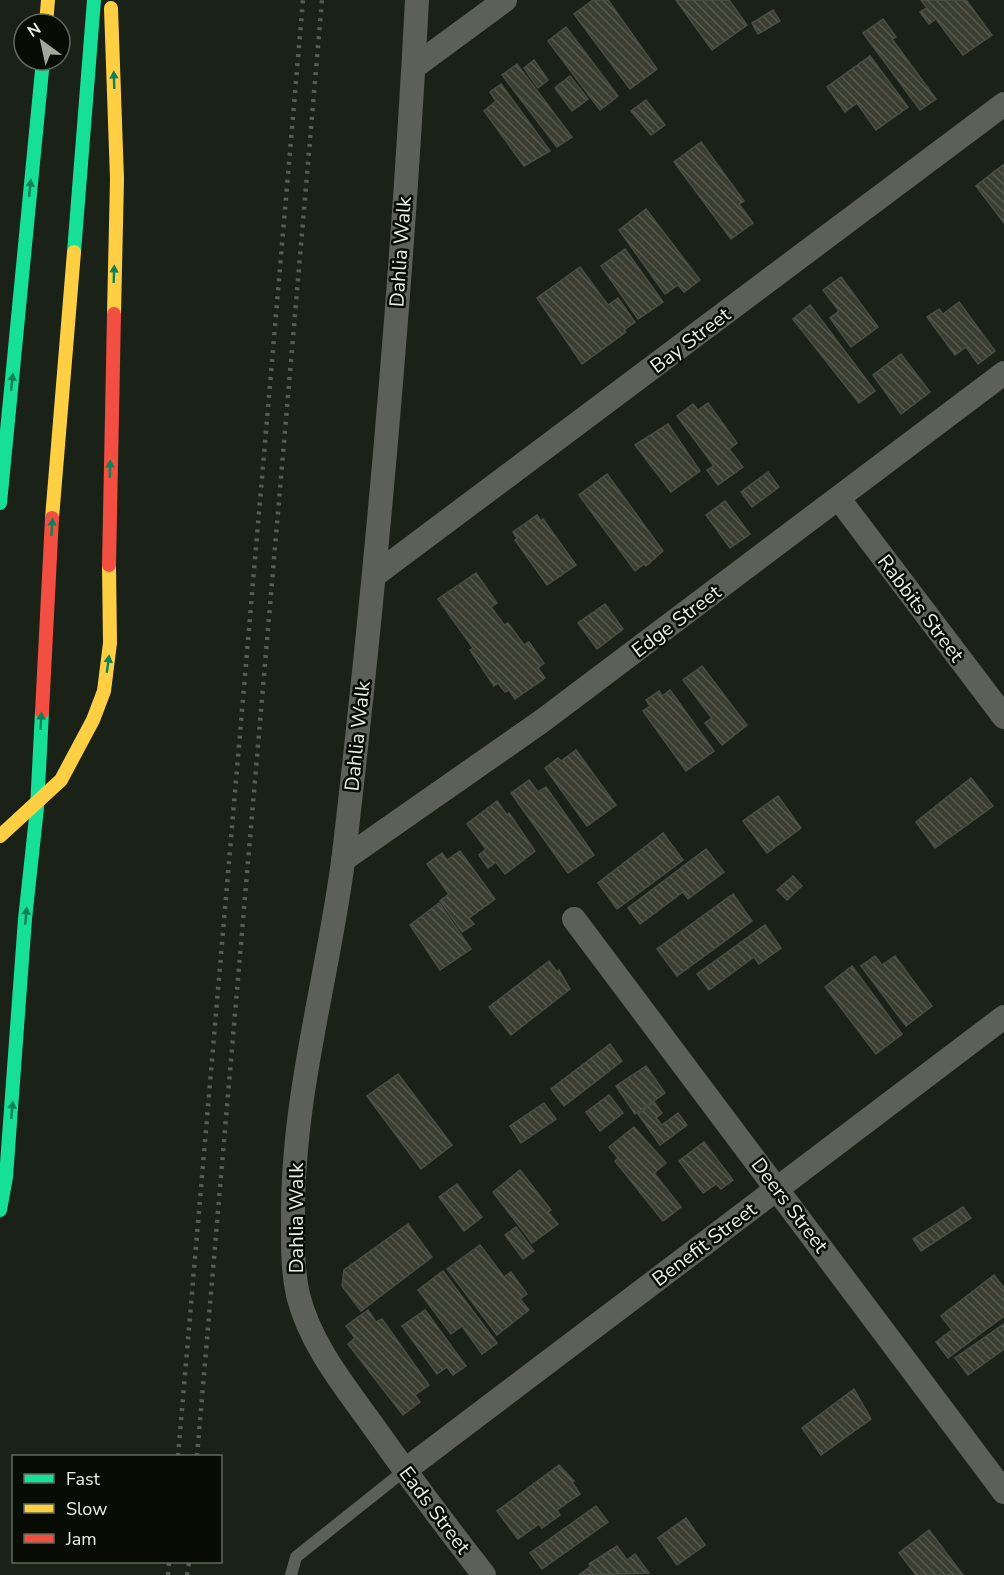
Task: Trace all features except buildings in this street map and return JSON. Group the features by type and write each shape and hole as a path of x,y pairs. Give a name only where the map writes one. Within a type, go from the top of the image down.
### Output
{"highway":[{"path":"0,1210 6,1177 25,919 37,808 51,530 94,0"},
{"path":"0,836 61,780 93,720 104,691 110,643 110,488 117,179 111,0"},
{"path":"0,503 42,72"}],"street":[{"name":"Dahlia Walk","path":"386,1445 328,1363 311,1331 298,1294 293,1260 293,1189 300,1112 343,860 375,575 414,67 417,0"},
{"path":"414,67 505,0"},
{"name":"Bay Street","path":"375,575 1004,104"},
{"name":"Edge Street","path":"343,860 542,722 1004,374"},
{"name":"Rabbits Street","path":"839,499 1004,717"},
{"name":"Deers Street","path":"574,919 1004,1492"},
{"name":"Benefit Street","path":"405,1471 1004,1017"},
{"name":"Eads Street","path":"386,1445 478,1573"}],"lane":[{"path":"291,1575 296,1557 405,1471"}],"railway":[{"path":"178,1455 303,0"},
{"path":"197,1455 322,0"},
{"path":"168,1575 169,1563"},
{"path":"187,1575 189,1563"}],"traffic: fast":[{"path":"74,252 94,0"},
{"path":"0,503 42,72"},
{"path":"0,1210 6,1177 25,919 37,808 42,712"}],"traffic: slow":[{"path":"47,12 48,0"},
{"path":"111,8 117,179 114,314"},
{"path":"52,518 74,252"},
{"path":"0,836 61,780 93,720 104,691 110,643 109,565"}],"traffic: jam":[{"path":"109,565 114,314"},
{"path":"42,712 52,518"}]}
